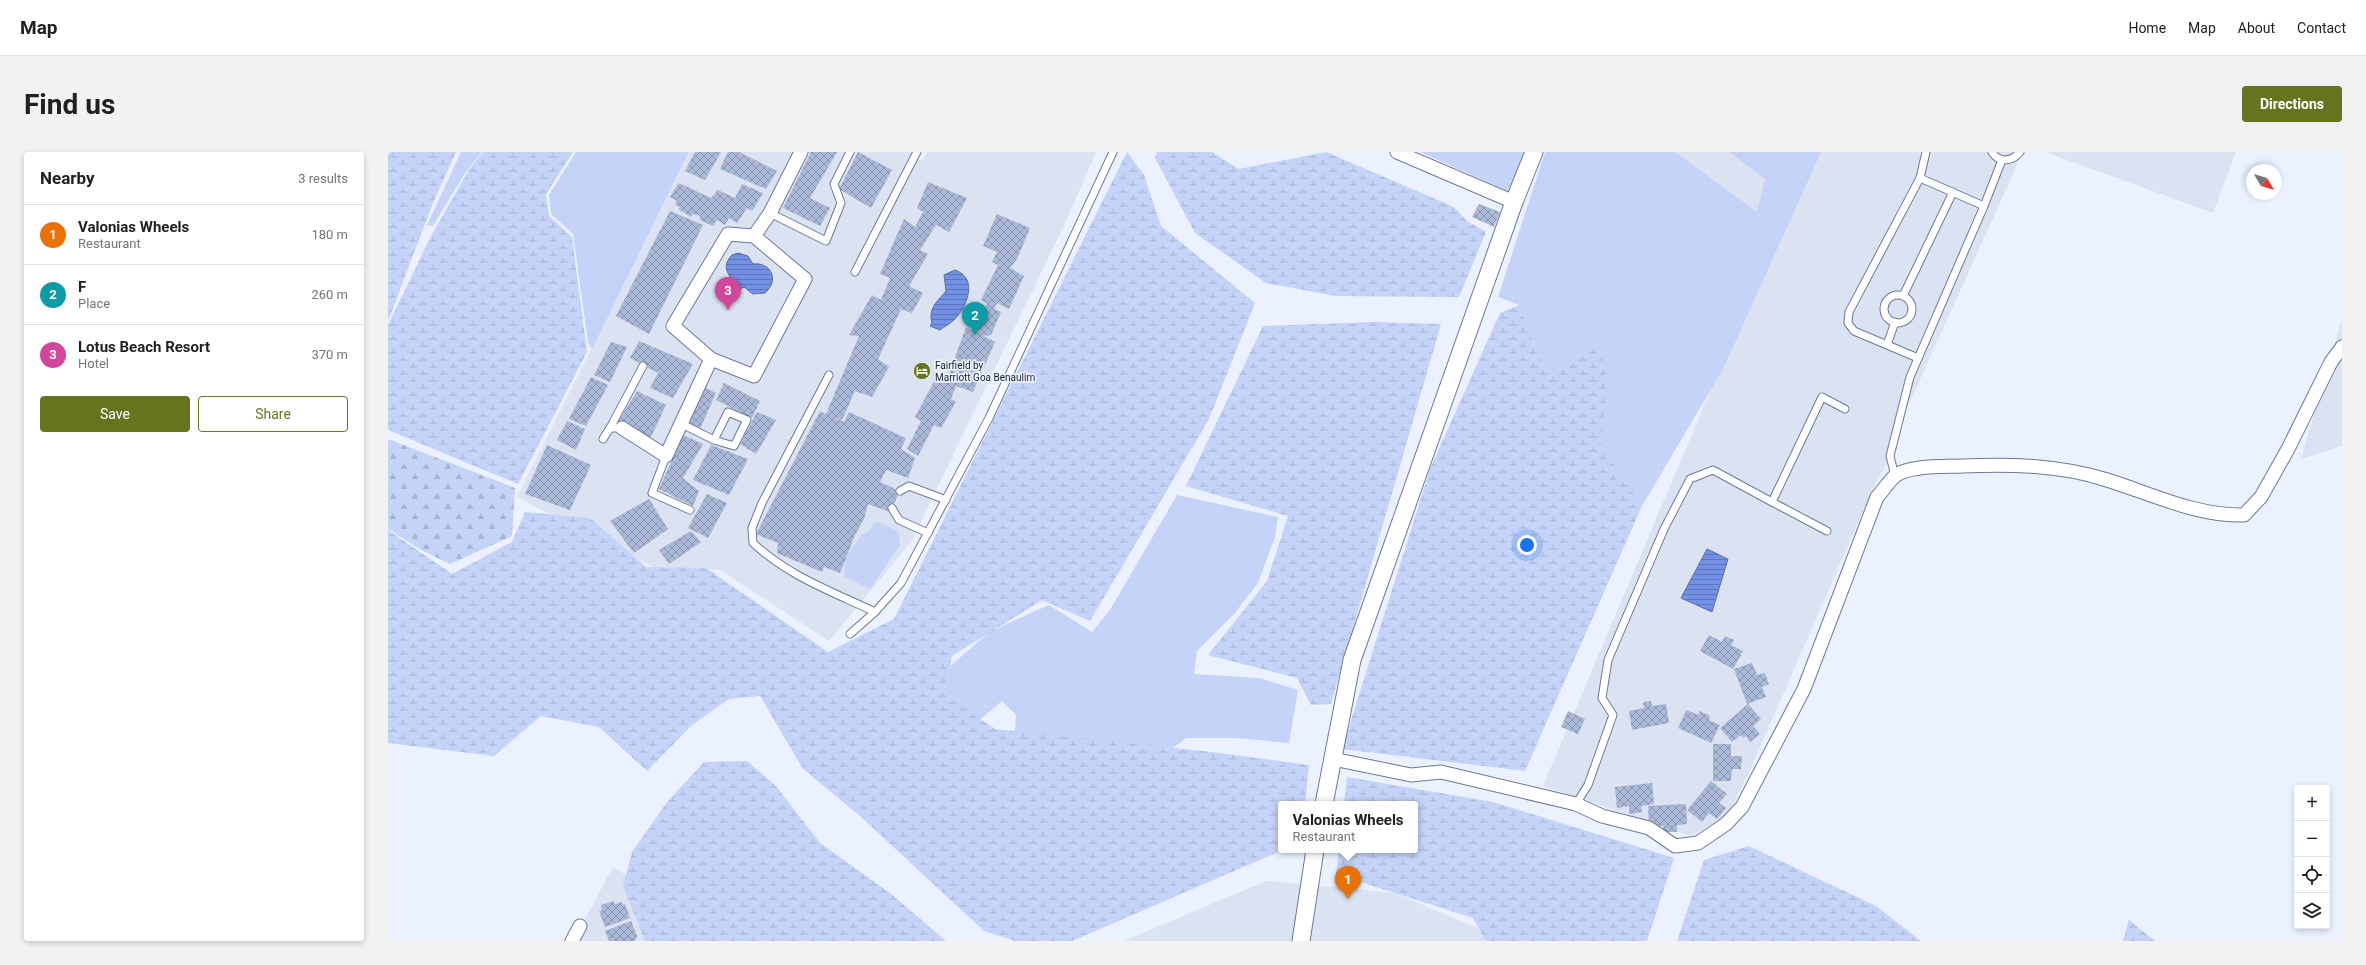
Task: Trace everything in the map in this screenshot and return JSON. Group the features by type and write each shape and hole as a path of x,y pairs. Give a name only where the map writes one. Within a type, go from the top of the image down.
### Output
{"street":[{"path":"754,236 770,213 801,152"},
{"path":"1397,152 1514,202"},
{"path":"1325,801 1352,660 1514,202 1534,152"},
{"path":"728,234 754,236 805,279 754,376 711,359 673,326 728,234"},
{"path":"1333,759 1411,775 1441,772 1576,804 1602,816 1649,828 1675,846 1698,843 1726,824 1742,807 1804,689 1877,497 1895,476 1911,470 1984,465 2070,470 2106,480 2192,509 2225,515 2244,514 2261,497 2288,449 2331,362 2342,347"},
{"path":"616,428 666,456 711,359"},
{"path":"1301,941 1315,853"},
{"path":"572,941 580,926"}],"lane":[{"path":"770,213 826,241 841,203 834,184 850,152"},
{"path":"855,272 917,152"},
{"path":"850,634 875,612 901,583 946,500 1026,341 1113,152"},
{"path":"1918,358 1854,330 1848,323 1849,312 1920,178 1926,152"},
{"path":"1992,152 2002,160 2012,159 2020,152"},
{"path":"1895,476 1890,456 1910,377 1984,206 2002,160"},
{"path":"1920,178 1984,206"},
{"path":"1903,296 1953,192"},
{"path":"1899,295 1903,296 1912,306 1910,315 1904,321 1896,322 1888,318 1885,305 1890,297 1899,295"},
{"path":"1887,345 1896,322"},
{"path":"603,439 616,428 642,366"},
{"path":"829,375 762,504 752,528 753,543 770,559 791,573 875,612"},
{"path":"1772,502 1822,397 1845,409"},
{"path":"680,423 714,440 734,446 747,420 728,412 714,440"},
{"path":"666,456 652,493 690,510"},
{"path":"1576,804 1588,785 1614,715 1602,698 1608,660 1664,529 1690,479 1713,470 1827,531"},
{"path":"900,491 909,486 946,500"},
{"path":"892,508 899,520 928,533"}],"shaded area":[{"path":"690,152 913,152 912,155 922,161 927,152 1096,152 1068,217 911,542 829,641 720,570 653,567 517,497"},
{"path":"1555,152 2023,152 1907,408 1890,456 1870,495 1747,777 1728,814 1691,836 1543,786 1778,231"},
{"path":"2045,152 2236,152 2213,213"},
{"path":"2342,319 2342,446 2301,459"},
{"path":"613,867 631,878 647,941 573,941"},
{"path":"1266,881 1395,893 1508,941 1124,941"}],"green space":[{"path":"388,152 456,152 433,203 388,321"},
{"path":"461,152 482,152 465,173 433,226 427,225"},
{"path":"483,152 573,152 546,194 549,216 572,237 587,352 518,484 388,430 388,325 432,234 469,170"},
{"path":"576,152 689,152 592,349 588,342 573,234 551,214 549,195"},
{"path":"1127,152 1144,175 1161,226 1255,303 1209,419 1090,621 1042,600 952,656 944,694 995,729 1212,752 1309,765 1305,801 1278,801 1278,852 1072,941 1015,941 984,931 860,816 803,769 760,696 729,699 692,725 647,771 599,727 541,716 494,756 388,743 388,530 452,574 512,542 525,512 590,518 646,567 706,568 828,652 894,619"},
{"path":"1157,152 1212,152 1239,169 1326,152 1454,207 1467,221 1486,232 1459,297 1336,296 1266,283 1195,233 1155,158"},
{"path":"1420,152 1525,152 1510,192"},
{"path":"1545,152 1675,152 1757,212 1765,179 1729,152 1821,152 1723,369 1642,506 1607,472 1584,435 1599,344 1548,377 1519,305 1498,297"},
{"path":"1519,305 1548,377 1599,344 1607,378 1601,446 1642,506 1525,771 1342,749 1430,469 1500,313"},
{"path":"1374,322 1441,324 1331,704 1311,705 1297,678 1208,655 1267,581 1288,516 1186,486 1263,326"},
{"path":"388,439 515,488 512,536 450,564 423,551 388,529"},
{"path":"1177,495 1278,517 1275,537 1258,583 1234,614 1197,651 1194,674 1259,678 1298,690 1289,743 1237,738 1186,738 1149,767 1014,744 1016,715 1002,701 978,721 944,694 950,666 991,631 1049,605 1092,632 1110,610"},
{"path":"876,521 898,531 900,545 870,589 844,576 845,559 862,534 867,533"},
{"path":"747,761 776,786 820,843 890,893 946,941 645,941 623,886 632,852 667,802 704,762"},
{"path":"1347,777 1493,802 1674,858 1647,941 1486,941 1473,918 1336,874 1339,853 1418,853 1418,801 1344,801"},
{"path":"1749,846 1876,906 1921,941 1677,941 1704,860"},
{"path":"2129,920 2155,941 2123,941"}],"water":[{"path":"738,253 748,256 753,264 759,264 769,269 773,278 770,288 765,293 753,294 744,287 738,290 731,286 731,278 726,266 729,258"},
{"path":"955,270 967,279 969,285 967,299 964,307 955,319 940,330 930,326 932,323 932,309 946,291 944,275"},
{"path":"1707,549 1728,559 1712,612 1681,598"}],"building":[{"path":"695,152 721,152 705,180 685,171"},
{"path":"728,152 739,152 777,171 766,189 720,169"},
{"path":"811,152 837,152 810,198 830,208 820,226 783,208"},
{"path":"858,152 892,170 871,208 839,189"},
{"path":"928,182 967,198 949,232 936,225 920,250 928,254 909,286 923,293 912,313 901,309 878,359 889,367 872,397 855,391 842,420 834,417 844,422 849,412 906,438 901,449 915,458 908,478 886,470 880,482 900,491 890,512 868,504 864,519 855,535 840,573 824,567 822,572 777,553 778,543 756,534 820,411 826,414 859,336 849,335 872,295 881,300 890,278 880,274 904,219 915,227 923,212 917,208"},
{"path":"679,183 711,198 718,190 735,198 742,184 763,193 752,211 747,208 737,223 729,218 725,225 717,220 713,226 700,220 700,216 692,214 691,217 678,209 680,207 675,205 677,201 670,197"},
{"path":"1479,204 1500,212 1494,227 1472,217"},
{"path":"670,211 703,225 649,334 616,316"},
{"path":"997,214 1030,228 1017,259 1010,268 1024,276 1009,309 997,303 994,309 1001,312 991,335 984,336 995,342 973,392 956,386 951,399 956,402 941,428 934,425 918,456 907,449 921,421 915,417 937,376 948,377 966,327 974,332 987,304 981,300 998,265 992,262 997,252 983,246"},
{"path":"639,341 693,364 673,398 650,388 658,373 630,358"},
{"path":"611,342 627,347 610,382 594,375"},
{"path":"591,377 608,385 586,426 569,419"},
{"path":"724,383 760,401 752,418 716,400"},
{"path":"706,388 716,393 700,429 689,423"},
{"path":"637,391 666,405 649,441 618,422"},
{"path":"757,412 776,420 756,454 740,444"},
{"path":"567,421 585,429 576,450 557,440"},
{"path":"683,435 703,444 683,478 699,491 693,506 659,489"},
{"path":"547,445 591,465 570,510 525,494"},
{"path":"711,445 748,459 729,495 693,480"},
{"path":"707,494 727,503 708,538 688,528"},
{"path":"649,499 668,529 634,553 610,521"},
{"path":"691,531 701,542 669,564 659,550"},
{"path":"1709,635 1722,642 1725,636 1734,640 1731,645 1743,651 1733,669 1700,651"},
{"path":"1752,663 1757,675 1765,673 1769,684 1762,687 1766,697 1747,704 1734,669"},
{"path":"1651,701 1652,706 1666,704 1669,723 1632,730 1629,711 1644,708 1643,702"},
{"path":"1748,704 1761,719 1753,726 1760,734 1750,742 1746,736 1743,738 1741,735 1732,742 1720,728"},
{"path":"1686,710 1699,715 1700,711 1710,716 1709,720 1720,725 1711,743 1678,728"},
{"path":"1568,711 1585,719 1578,734 1561,727"},
{"path":"1713,744 1731,744 1731,756 1742,756 1741,769 1732,769 1731,781 1713,781"},
{"path":"1711,781 1727,794 1719,803 1726,808 1717,819 1709,813 1702,822 1687,810"},
{"path":"1652,783 1654,804 1641,806 1642,812 1629,814 1629,806 1617,808 1615,787"},
{"path":"1686,804 1687,824 1677,825 1677,832 1664,832 1663,826 1649,826 1648,806"},
{"path":"614,901 615,904 622,902 623,905 625,904 630,918 605,927 599,911 602,910 601,905"},
{"path":"631,921 637,936 635,941 609,941 605,931"}],"place":[{"name":"Lotus Beach Resort","path":"728,310"},
{"name":"F","path":"975,335"},
{"name":"Fairfield by Marriott Goa Benaulim","path":"922,371"},
{"name":"Valonias Wheels","path":"1348,899"}]}
